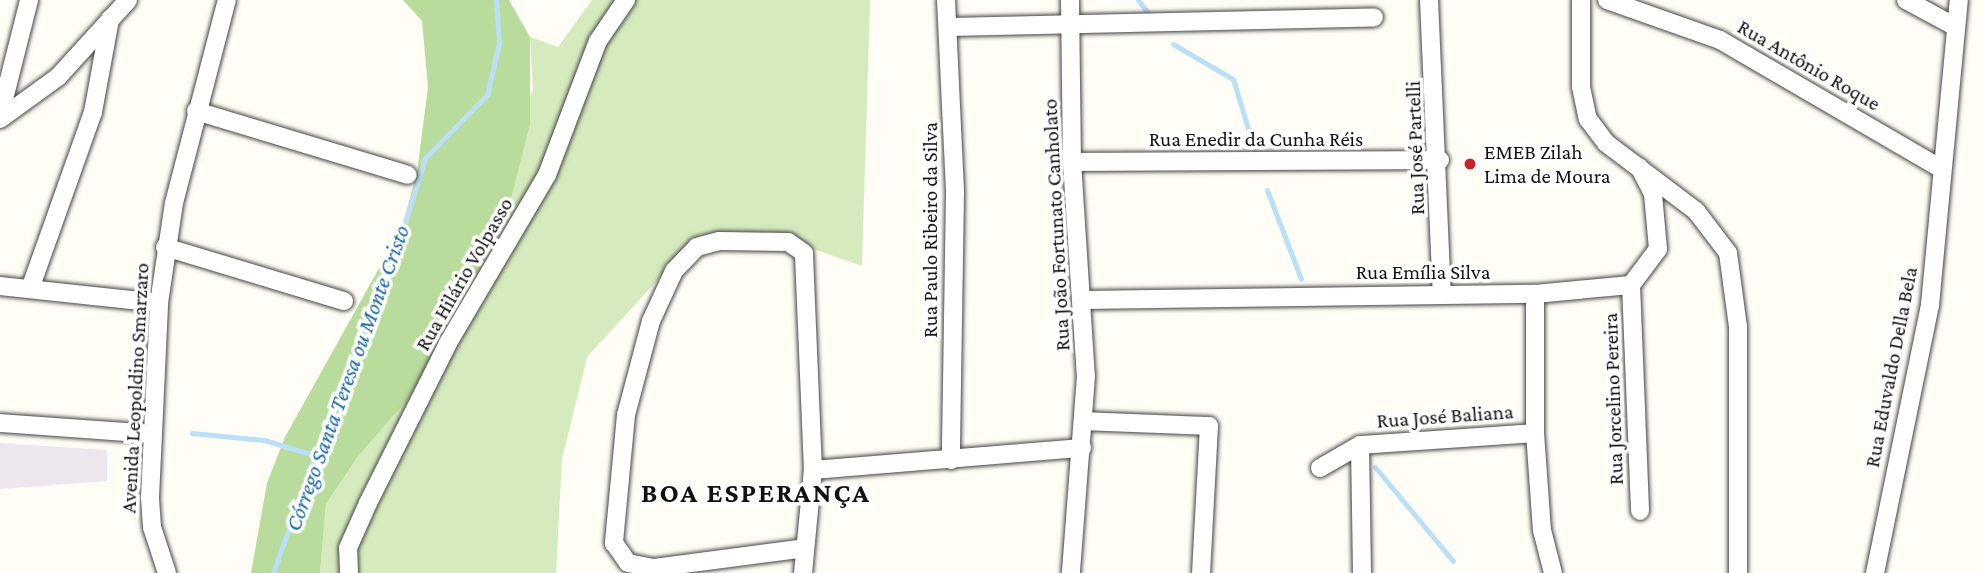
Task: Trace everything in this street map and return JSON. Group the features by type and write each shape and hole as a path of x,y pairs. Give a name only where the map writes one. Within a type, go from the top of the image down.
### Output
{"street":[{"path":"0,117 29,0"},
{"path":"0,117 58,77 128,0"},
{"name":"Avenida Leopoldino Smarzaro","path":"167,573 152,527 152,434 159,303 165,247 196,111 227,0"},
{"name":"Rua Hilário Volpasso","path":"349,573 348,548 368,503 448,343 552,165 598,41 626,0"},
{"name":"Rua Paulo Ribeiro da Silva","path":"946,0 955,192 951,460"},
{"name":"Rua João Fortunato Canholato","path":"1070,0 1072,162 1082,300 1084,421 1071,573"},
{"name":"Rua José Partelli","path":"1429,0 1440,160 1442,295"},
{"path":"1581,0 1581,87 1588,119 1606,144 1696,211 1728,253 1738,327 1738,565"},
{"name":"Rua Antônio Roque","path":"1607,0 1720,40 1942,169"},
{"path":"1906,0 1956,27"},
{"name":"Rua Eduvaldo Della Bela","path":"1875,573 1930,305 1959,0"},
{"path":"948,27 1071,28 1374,17"},
{"path":"30,289 93,112 110,19"},
{"path":"196,111 408,175"},
{"name":"Rua Enedir da Cunha Réis","path":"1072,162 1440,160"},
{"path":"1631,285 1658,249 1653,194 1639,167"},
{"path":"803,573 813,470 802,247 719,241 696,247 674,271 651,321 625,415 614,543 628,563 654,568 805,548"},
{"path":"165,247 344,301"},
{"name":"Rua Emília Silva","path":"1082,300 1535,294 1631,285"},
{"name":"Rua Jorcelino Pereira","path":"1631,285 1640,511"},
{"path":"0,286 159,303"},
{"path":"1535,294 1535,433 1542,530 1553,573"},
{"path":"1084,421 1200,422 1213,433 1201,573"},
{"path":"0,423 152,434"},
{"name":"Rua José Baliana","path":"1362,573 1360,445 1535,433"},
{"path":"1321,468 1360,445"},
{"path":"813,470 1082,448"}],"shaded area":[{"path":"0,443 107,450 107,481 0,489"}],"green space":[{"path":"403,0 509,0 530,37 530,124 511,198 429,375 359,455 326,504 320,573 251,573 267,483 285,437 402,227 417,172 428,87 422,21"},
{"path":"592,0 870,0 862,266 776,236 699,235 587,357 562,459 556,573 320,573 326,504 359,455 533,90 530,37 558,47"}],"waterway":[{"name":"Córrego Santa Teresa ou Monte Cristo","path":"273,573 339,387 387,281 425,158 487,95 499,43 496,0"},
{"path":"1138,0 1148,13"},
{"path":"1173,44 1233,79 1254,148"},
{"path":"1267,190 1301,279"},
{"path":"192,433 264,440 317,456"},
{"path":"1375,467 1453,561"}],"place":[{"name":"EMEB Zilah Lima de Moura","path":"1470,164"}],"district":[{"name":"BOA ESPERANÇA","path":"756,493"}]}
